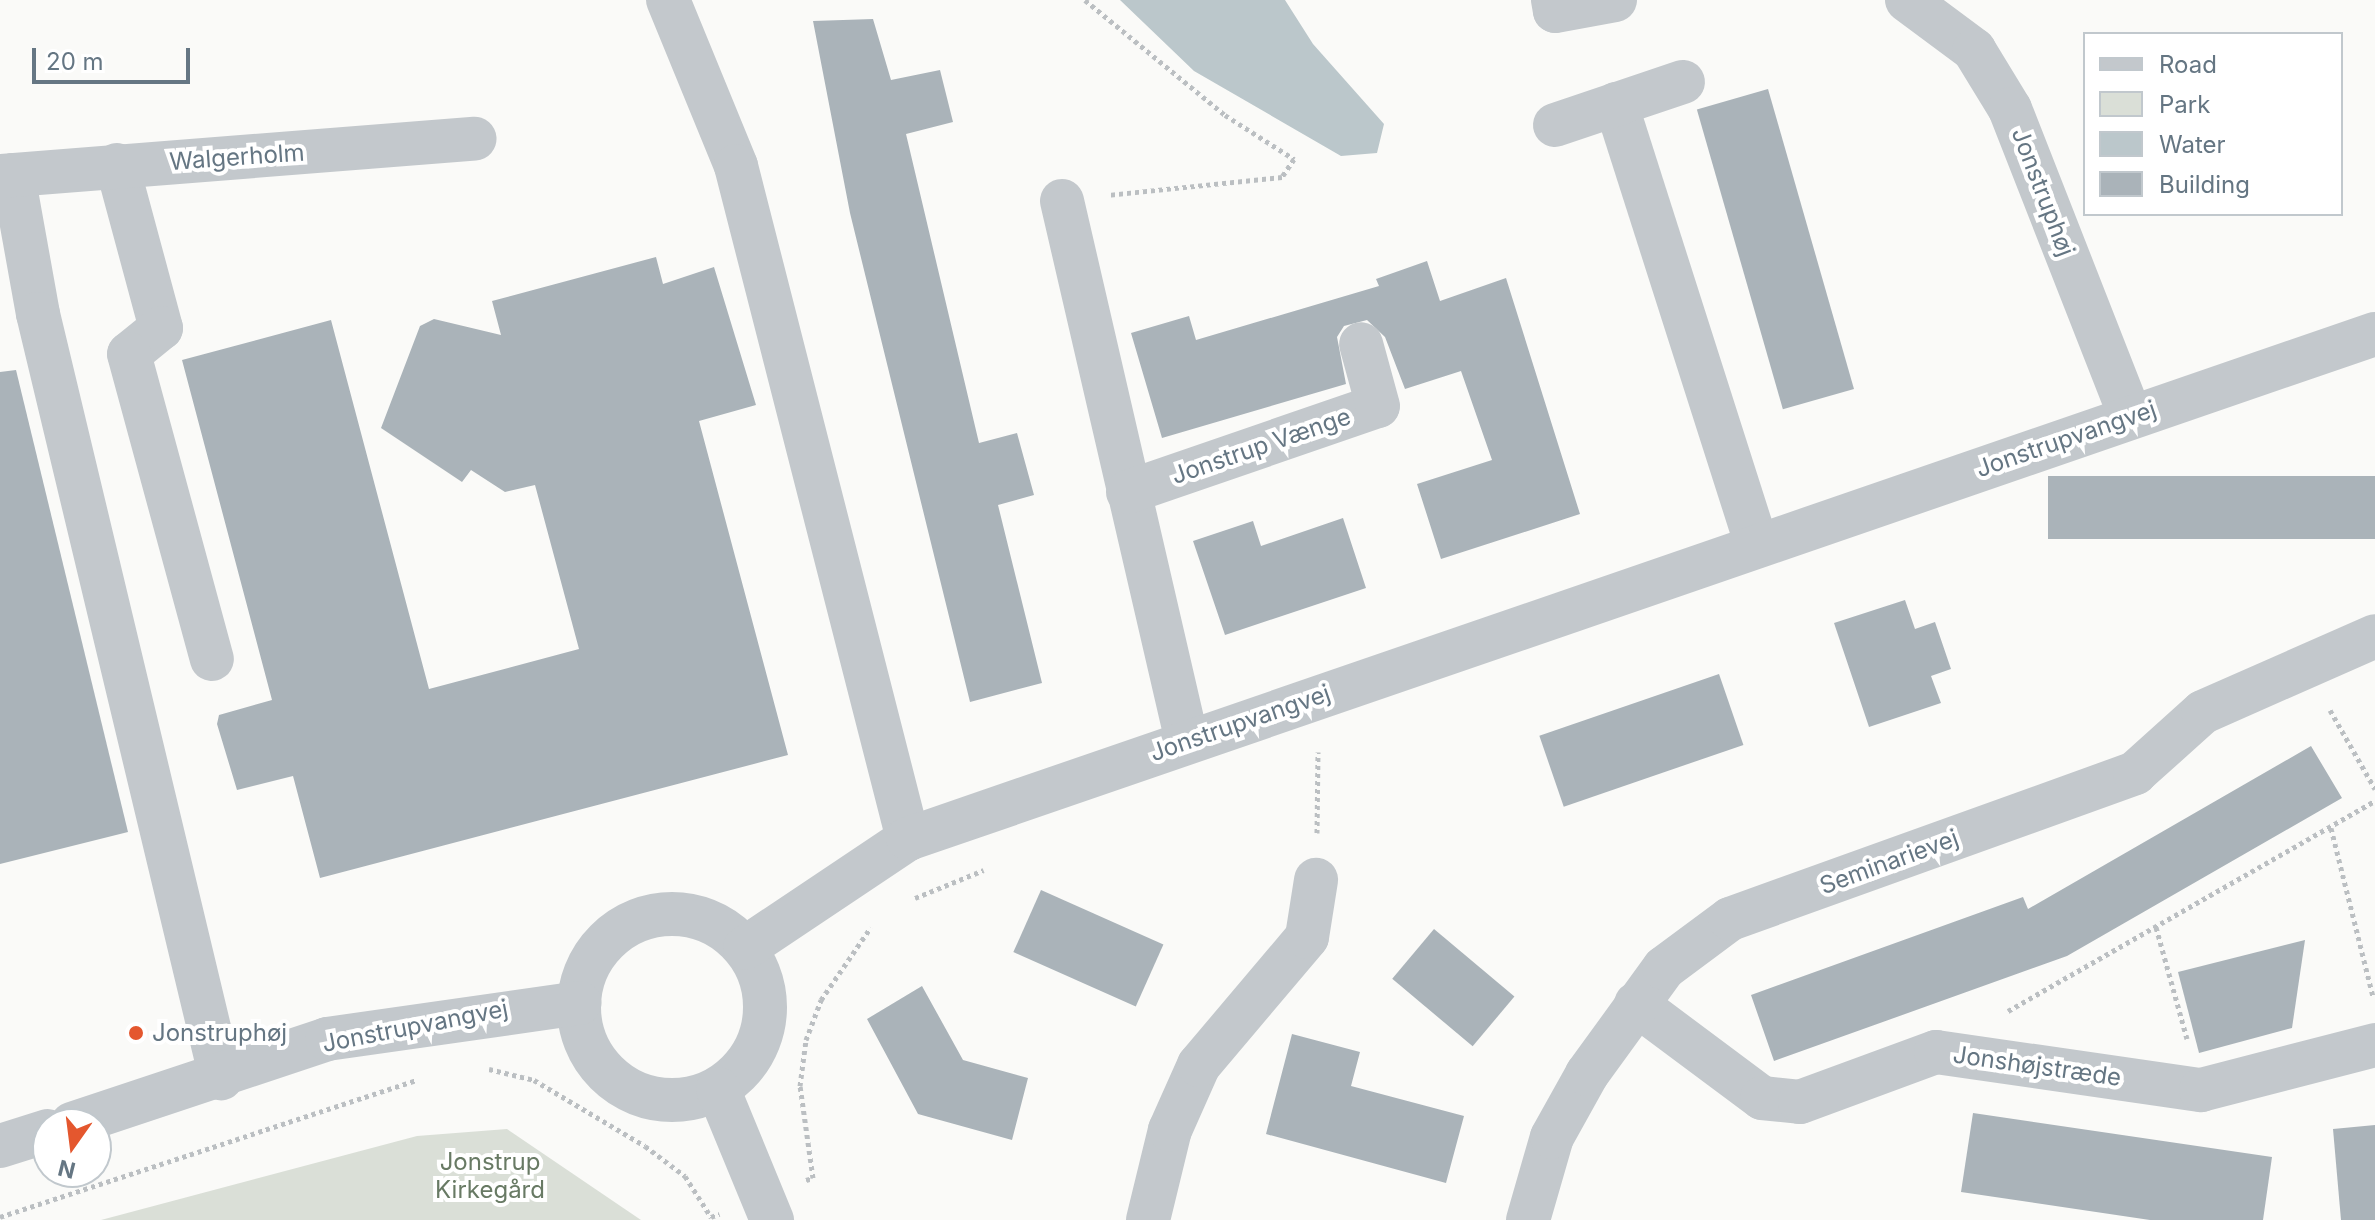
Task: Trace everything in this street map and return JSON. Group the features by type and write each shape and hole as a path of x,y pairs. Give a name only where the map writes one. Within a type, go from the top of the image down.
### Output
{"street":[{"path":"668,0 736,166 908,839"},
{"path":"1553,0 1555,11 1615,0"},
{"name":"Jonstruphøj","path":"1907,0 1974,50 2010,109 2131,417"},
{"path":"1555,125 1683,82"},
{"path":"1616,104 1757,546"},
{"name":"Walgerholm","path":"7,175 475,139"},
{"path":"117,165 161,328 129,354 212,659"},
{"path":"7,175 221,1078"},
{"path":"1062,201 1187,741"},
{"name":"Jonstrupvangvej","path":"745,948 908,839 2375,334"},
{"name":"Jonstrup Vænge","path":"1128,492 1378,406 1361,344"},
{"name":"Seminarievej","path":"1528,1220 1552,1137 1636,1004 1664,968 1730,919 2135,773 2203,712 2375,636"},
{"path":"1148,1220 1170,1130 1199,1065 1307,937 1316,880"},
{"path":"681,914 705,920 745,948 760,971 765,1026 739,1073 718,1089 670,1100 623,1087 590,1051 579,1003 594,956 631,923 681,914"},
{"name":"Jonstrupvangvej","path":"112,1112 221,1078 327,1039 579,1003"},
{"name":"Jonshøjstræde","path":"1636,1004 1762,1098 1800,1102 1936,1052 2201,1090 2375,1045"},
{"path":"718,1089 769,1208"},
{"path":"0,1146 32,1136"}],"path":[{"path":"1062,201 1282,177 1294,159 1225,115 1085,0"},
{"path":"2306,667 2375,789"},
{"path":"1316,880 1318,747"},
{"path":"1936,1052 2375,801"},
{"path":"2331,828 2375,1006"},
{"path":"2156,927 2201,1090"},
{"path":"483,1067 534,1080 645,1146 685,1176 712,1218 769,1208 813,1178 800,1086 806,1040 846,956"},
{"path":"0,1217 433,1074"}],"green space":[{"name":"Jonstrup Kirkegård","path":"507,1129 641,1220 101,1220 417,1136"}],"water":[{"path":"1120,0 1285,0 1313,44 1384,124 1377,153 1341,156 1194,71"}],"building":[{"path":"873,19 891,80 940,70 953,122 906,134 979,443 1017,433 1034,495 998,505 1042,683 970,702 850,213 813,21"},
{"path":"1768,89 1854,389 1783,409 1697,109"},
{"path":"656,257 663,284 714,267 756,405 699,421 788,755 320,878 293,776 237,790 217,724 219,715 272,700 182,360 331,320 429,689 579,649 535,485 505,492 471,470 462,482 381,428 420,326 434,319 501,335 492,301"},
{"path":"1427,261 1440,301 1506,278 1580,514 1441,559 1417,484 1492,460 1461,371 1405,389 1385,337 1367,320 1344,326 1337,337 1346,384 1162,438 1131,333 1189,316 1196,340 1379,286 1376,279"},
{"path":"16,370 128,832 0,864 0,372"},
{"path":"2048,476 2375,476 2375,539 2048,539"},
{"path":"1343,518 1366,588 1225,635 1193,541 1253,521 1261,546"},
{"path":"1905,600 1915,629 1935,622 1951,669 1931,676 1941,703 1869,727 1834,623"},
{"path":"1719,674 1743,745 1564,807 1539,736"},
{"path":"2311,746 2342,798 2067,956 1774,1061 1751,995 2023,897 2028,909"},
{"path":"1041,890 1163,945 1136,1007 1013,952"},
{"path":"1434,929 1514,996 1473,1046 1392,979"},
{"path":"2305,940 2292,1028 2199,1053 2178,972"},
{"path":"922,986 963,1060 1028,1078 1012,1140 918,1114 867,1019"},
{"path":"1292,1034 1360,1052 1351,1086 1464,1116 1446,1183 1266,1134"},
{"path":"1973,1113 2272,1157 2263,1220 2150,1220 1961,1192"},
{"path":"2375,1125 2375,1220 2341,1220 2333,1129"}],"place":[{"name":"Jonstruphøj","path":"136,1033"}]}
